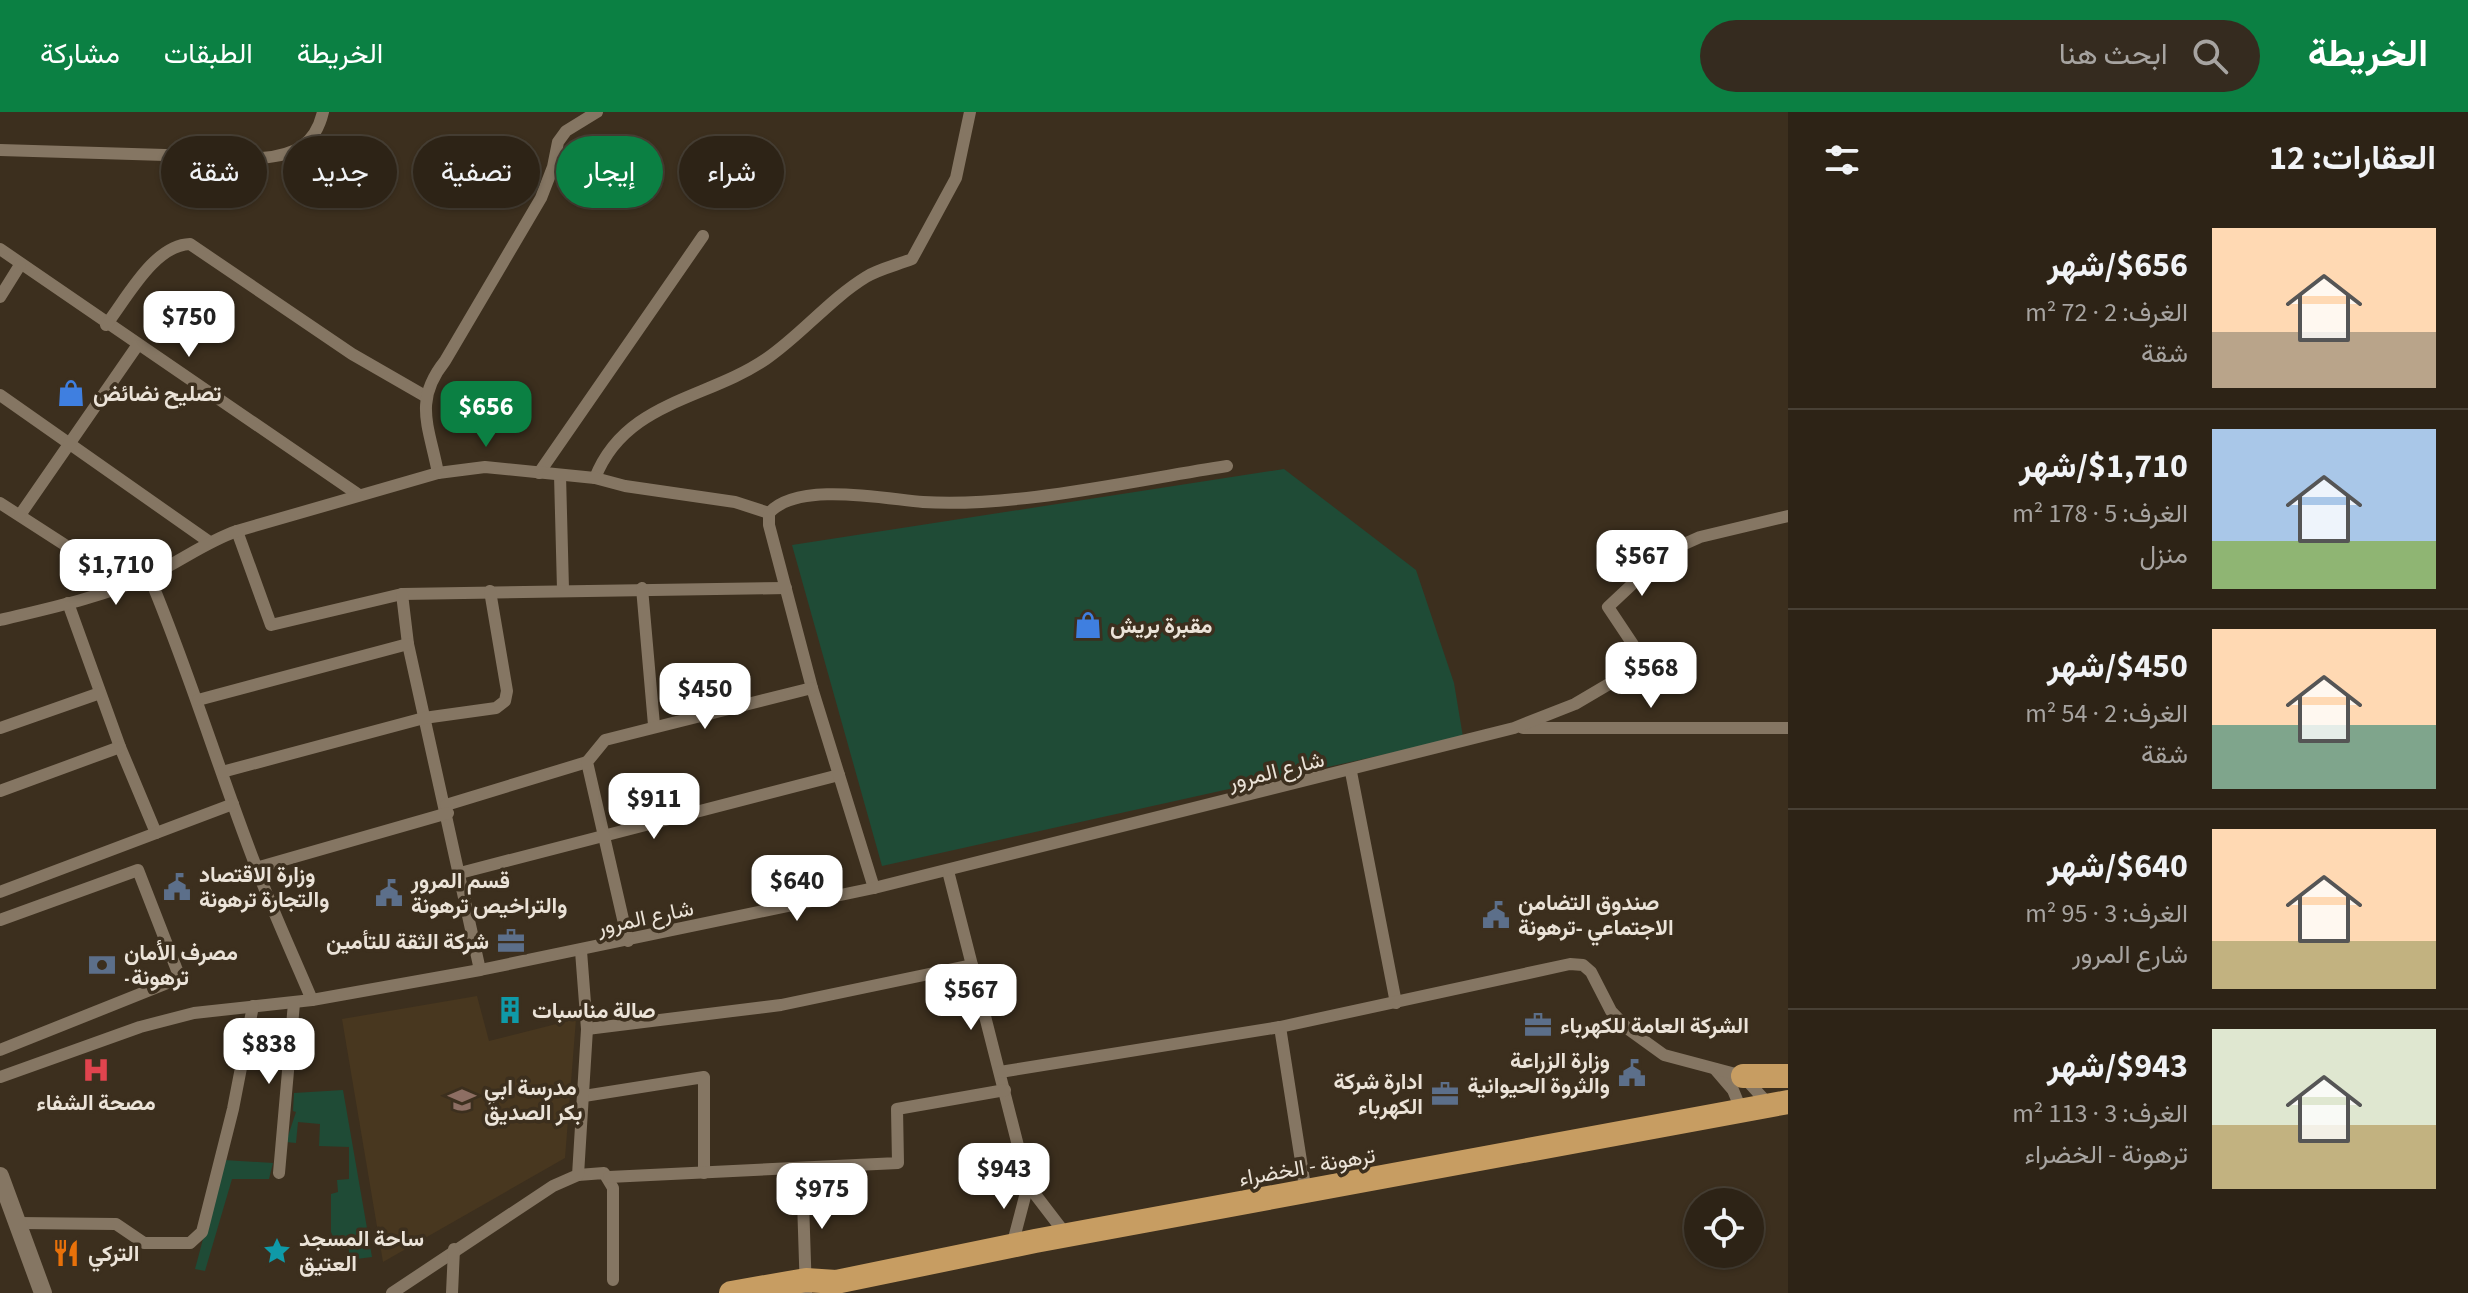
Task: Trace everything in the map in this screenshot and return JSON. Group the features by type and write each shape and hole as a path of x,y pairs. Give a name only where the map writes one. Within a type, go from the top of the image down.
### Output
{"highway":[{"path":"1743,1076 1788,1076"},
{"name":"ترهونة - الخضراء","path":"731,1293 816,1287 1012,1246 1779,1104"}],"street":[{"path":"0,150 273,157 301,150 320,126 323,112"},
{"path":"438,473 425,396 430,380 445,361 541,198 558,142 575,124 597,112"},
{"path":"595,478 604,454 619,437 667,405 765,360 867,276 912,259 956,178 970,112"},
{"path":"539,473 703,236"},
{"path":"106,325 163,253 177,245 190,244 352,354 425,396"},
{"path":"0,249 106,325 359,495"},
{"path":"0,297 20,265"},
{"path":"20,515 137,346"},
{"path":"0,395 208,541"},
{"path":"874,888 812,688 769,525 769,513 775,506 816,496 839,494 926,502 975,500 1041,494 1227,466"},
{"path":"0,620 127,585 149,576 208,541 237,531 438,473 485,467 595,478 625,486 735,502 769,513"},
{"path":"560,475 563,589"},
{"path":"0,503 127,585"},
{"name":"شارع المرور","path":"0,1077 140,1027 194,1013 294,1003 480,970 874,888 1351,772 1514,728 1575,704 1631,671 1636,649 1608,607 1657,561 1700,537 1788,516"},
{"path":"237,531 271,625 402,594 563,589 786,588"},
{"path":"149,576 198,700 256,868 312,1000"},
{"path":"642,588 654,725"},
{"path":"222,772 424,718 496,708 505,701 507,691 490,591"},
{"path":"402,594 408,644 447,809 480,970"},
{"path":"68,603 120,747 156,833"},
{"path":"198,700 408,644"},
{"path":"256,868 587,762 605,740 654,725 812,688"},
{"path":"0,728 100,693"},
{"path":"1514,728 1788,728"},
{"path":"0,791 120,747"},
{"path":"587,762 628,941"},
{"path":"1351,772 1396,1003"},
{"path":"460,873 839,775"},
{"path":"0,892 233,804"},
{"path":"0,920 138,870 180,978 0,1049"},
{"path":"948,871 1028,1185 1067,1236"},
{"path":"578,1175 587,1029 581,951"},
{"path":"1000,1072 1280,1027 1570,964 1583,965 1591,972 1611,1011 1628,1029 1664,1055 1743,1076 1779,1104"},
{"path":"587,1029 781,1005 972,965"},
{"path":"279,1173 294,1003"},
{"path":"18,1223 116,1224 144,1243 190,1243 202,1232 233,1109 253,1006"},
{"path":"1280,1027 1306,1193"},
{"path":"1715,1069 1733,1090 1742,1112"},
{"path":"584,1096 704,1077 704,1173"},
{"path":"609,1177 898,1163 897,1109 1005,1090"},
{"path":"802,1170 816,1287"},
{"path":"392,1293 553,1186 578,1175 604,1173 613,1188 613,1280"},
{"path":"0,1176 43,1293"},
{"path":"1012,1246 1028,1185"},
{"path":"452,1293 454,1249"}],"shaded area":[{"name":"مدرسة ابي بكر الصديق","path":"477,996 489,1041 576,1019 565,1158 383,1262 342,1019"}],"green space":[{"path":"1284,469 1416,570 1454,683 1463,737 882,866 792,545"},
{"path":"343,1090 372,1257 349,1260 349,1249 337,1246 331,1232 331,1194 338,1192 337,1180 349,1179 349,1147 319,1146 320,1124 298,1122 296,1143 286,1142 296,1112 293,1111 294,1093"},
{"path":"224,1160 273,1163 269,1179 232,1179 205,1271 195,1269"}],"place":[{"name":"تصليح نضائض","path":"71,393"},
{"name":"مقبرة بريش","path":"1088,625"},
{"name":"وزارة الاقتصاد والتجارة ترهونة","path":"177,887"},
{"name":"قسم المرور والتراخيص ترهونة","path":"389,893"},
{"name":"صندوق التضامن الاجتماعي -ترهونة","path":"1496,915"},
{"name":"شركة الثقة للتأمين","path":"511,941"},
{"name":"مصرف الأمان -ترهونة","path":"102,965"},
{"name":"صالة مناسبات","path":"510,1010"},
{"name":"الشركة العامة للكهرباء","path":"1538,1025"},
{"name":"مصحة الشفاء","path":"96,1070"},
{"name":"وزارة الزراعة والثروة الحيوانية","path":"1632,1073"},
{"name":"ادارة شركة الكهرباء","path":"1445,1094"},
{"name":"مدرسة ابي بكر الصديق","path":"462,1100"},
{"name":"ساحة المسجد العتيق","path":"277,1251"},
{"name":"التركي","path":"66,1253"}]}
